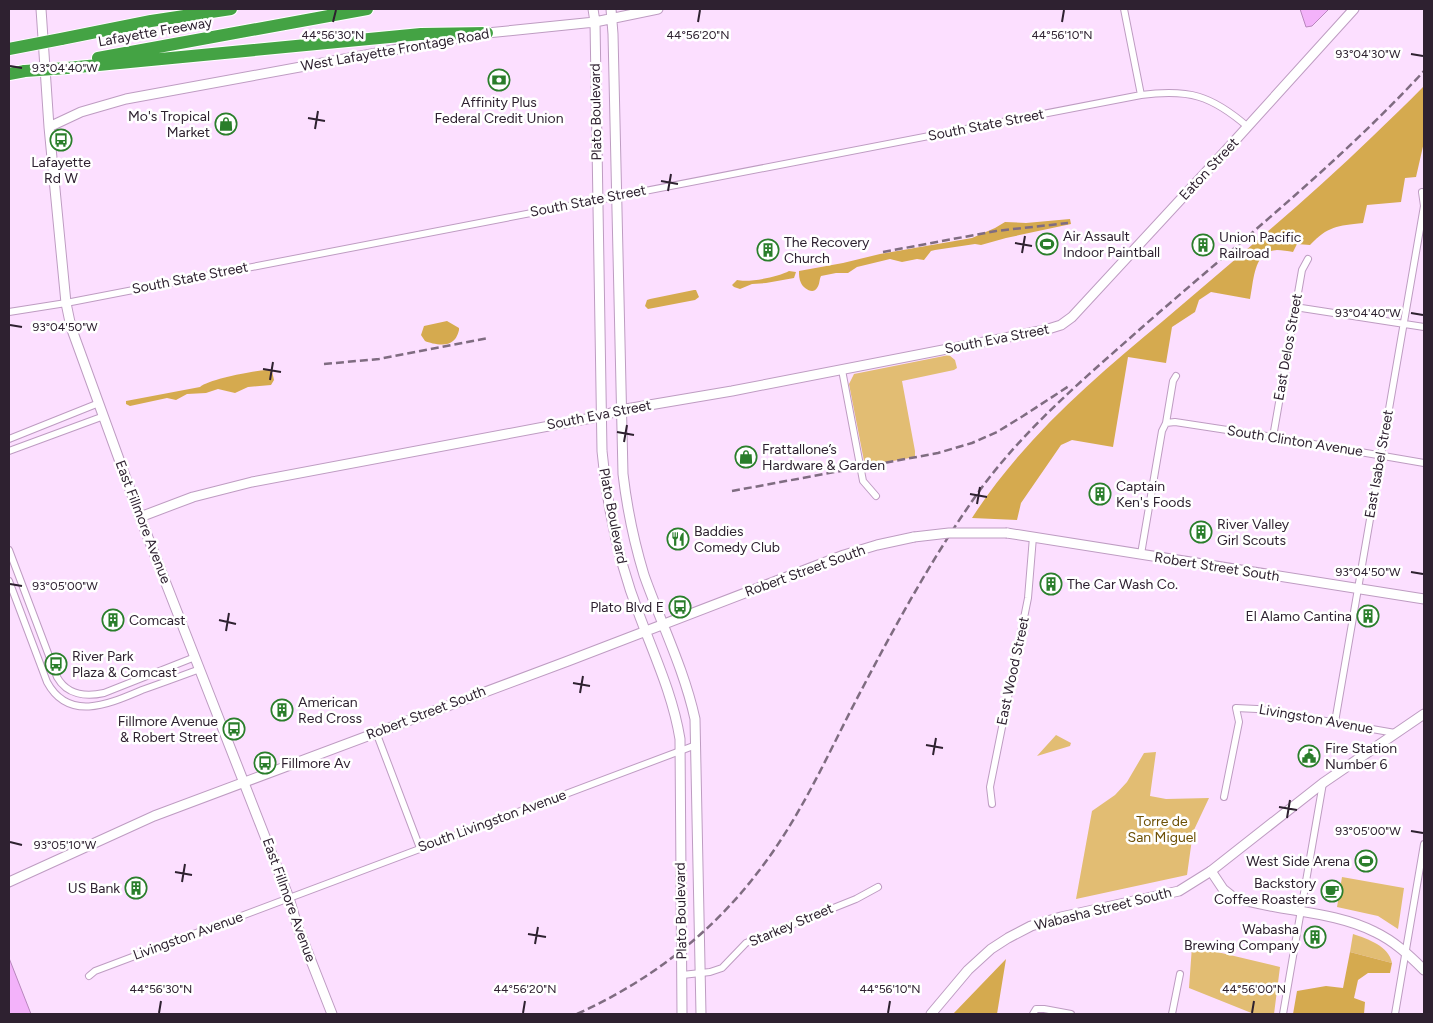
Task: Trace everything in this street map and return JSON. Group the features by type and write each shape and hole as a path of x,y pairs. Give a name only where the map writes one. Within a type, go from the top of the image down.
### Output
{"highway":[{"path":"151,21 188,9"},
{"name":"Lafayette Freeway","path":"9,49 151,21 231,9"},
{"name":"Lafayette Freeway","path":"66,65 367,9"},
{"path":"9,74 66,65 421,34 487,32"}],"main road":[{"name":"East Fillmore Avenue","path":"41,9 48,127 66,303 71,327 140,517 196,657 332,1014"},
{"name":"Plato Boulevard","path":"593,9 595,22 602,450 609,506 619,553 678,724 680,751 682,1014"},
{"name":"Plato Boulevard","path":"611,9 621,454 625,496 641,562 695,718 701,1014"},
{"name":"West Lafayette Frontage Road","path":"48,127 80,112 126,99 487,32 595,22 658,9"},
{"name":"Eaton Street","path":"1061,325 1072,317 1248,127 1354,9"},
{"name":"South Eva Street","path":"140,517 194,497 252,482 602,416 620,410 842,370 1045,330 1061,325"},
{"name":"Robert Street South","path":"9,882 154,816 844,555 914,537 949,533 1007,533 1424,599"},
{"name":"Wabasha Street South","path":"931,1014 961,978 991,949 1021,931 1038,924 1074,913 1179,891 1211,871 1324,783 1395,732 1423,718"},
{"path":"1211,871 1223,889 1232,897 1364,926 1406,952 1424,970"}],"street":[{"path":"1124,9 1141,94"},
{"name":"South State Street","path":"9,312 66,303 1141,94 1177,92 1200,97 1222,107 1248,127"},
{"name":"East Isabel Street","path":"1335,722 1424,206 1422,192"},
{"name":"East Delos Street","path":"1273,437 1302,270 1308,259"},
{"path":"1295,307 1424,327"},
{"path":"842,370 863,481 876,496"},
{"path":"1141,554 1162,431 1166,423 1173,381 1176,376"},
{"path":"9,439 98,403"},
{"path":"9,451 104,416"},
{"name":"South Clinton Avenue","path":"1166,423 1176,422 1273,437 1424,463"},
{"name":"East Wood Street","path":"992,804 990,787 1028,598 1033,537"},
{"path":"9,550 57,677 60,683 70,691 90,696 104,693 196,657"},
{"path":"9,581 47,682 51,689 65,701 78,706 98,706 200,668"},
{"name":"Livingston Avenue","path":"1224,797 1239,722 1236,708 1253,708 1395,732"},
{"path":"376,732 420,848"},
{"name":"South Livingston Avenue","path":"289,898 696,745"},
{"path":"1283,1014 1324,783"},
{"path":"1395,1014 1424,844"},
{"name":"Starkey Street","path":"682,975 701,974 722,968 746,943 878,888"},
{"name":"Livingston Avenue","path":"89,976 95,971 289,898"},
{"path":"1172,1014 1180,974"},
{"path":"1034,1014 1036,1009 1071,1014"}],"green space":[{"path":"949,355 955,360 957,368 954,370 902,381 915,457 865,466 849,384 854,374"},
{"path":"1056,735 1071,743 1070,746 1037,756"},
{"name":"Torre de San Miguel","path":"1156,752 1150,796 1166,799 1209,798 1193,832 1187,875 1076,899 1092,811 1115,795 1127,782 1144,753"},
{"path":"1342,877 1404,888 1398,929 1378,916 1337,907"},
{"path":"1353,934 1377,944 1387,952 1392,963 1350,952"},
{"path":"1192,946 1280,967 1274,1014 1254,1014 1189,988"}],"shaded area":[{"path":"1300,9 1329,9 1312,26 1306,27"},
{"path":"1424,86 1424,142 1416,177 1405,178 1401,202 1367,205 1363,223 1328,230 1310,245 1297,244 1293,252 1277,250 1269,252 1263,256 1256,268 1250,299 1211,292 1199,300 1195,312 1172,327 1166,363 1128,357 1113,447 1072,440 1061,445 1021,503 1017,520 972,518 991,490 1013,463 1060,412 1111,365 1322,184"},
{"path":"1070,219 1071,224 981,245 975,244 931,251 924,260 917,259 902,262 890,259 857,267 848,273 821,276 818,286 813,291 804,287 799,278 799,271 880,254 972,238 1005,222 1026,223"},
{"path":"789,271 796,272 794,278 752,284 740,289 732,285 737,280 763,279"},
{"path":"696,290 699,297 695,300 648,309 645,306 647,300 650,299"},
{"path":"447,321 459,328 454,340 443,344 425,341 421,335 424,326"},
{"path":"266,370 272,371 274,380 271,385 248,387 235,393 218,389 206,393 187,394 176,400 167,398 130,406 126,404 126,401 200,387 221,378"},
{"path":"1350,952 1392,963 1390,973 1368,973 1358,980 1354,998 1365,1002 1364,1014 1293,1014 1297,991 1326,986 1343,988"},
{"path":"9,958 31,1014 9,1014"},
{"path":"1006,959 997,1014 953,1014"}],"railway":[{"path":"577,1014 629,987 699,936 740,895 758,872 797,813 880,655 925,575 975,497 1013,449 1056,405 1101,364 1359,137 1424,71"},
{"path":"883,252 996,231 1068,223"},
{"path":"324,364 379,359 488,338"},
{"path":"732,491 938,453 972,443 997,432 1069,386"}],"place":[{"name":"Affinity Plus Federal Credit Union","path":"499,80"},
{"name":"Mo's Tropical Market","path":"226,124"},
{"name":"Lafayette Rd W","path":"61,140"},
{"name":"Air Assault Indoor Paintball","path":"1047,244"},
{"name":"Union Pacific Railroad","path":"1203,245"},
{"name":"The Recovery Church","path":"768,250"},
{"name":"Frattallone’s Hardware & Garden","path":"746,457"},
{"name":"Captain Ken's Foods","path":"1100,494"},
{"name":"River Valley Girl Scouts","path":"1201,532"},
{"name":"Baddies Comedy Club","path":"678,539"},
{"name":"The Car Wash Co.","path":"1051,584"},
{"name":"Plato Blvd E","path":"680,607"},
{"name":"El Alamo Cantina","path":"1368,616"},
{"name":"Comcast","path":"113,620"},
{"name":"River Park Plaza & Comcast","path":"56,664"},
{"name":"American Red Cross","path":"282,710"},
{"name":"Fillmore Avenue & Robert Street","path":"234,729"},
{"name":"Fire Station Number 6","path":"1309,756"},
{"name":"Fillmore Av","path":"265,763"},
{"name":"West Side Arena","path":"1366,861"},
{"name":"US Bank","path":"136,888"},
{"name":"Backstory Coffee Roasters","path":"1332,891"},
{"name":"Wabasha Brewing Company","path":"1315,937"}]}
